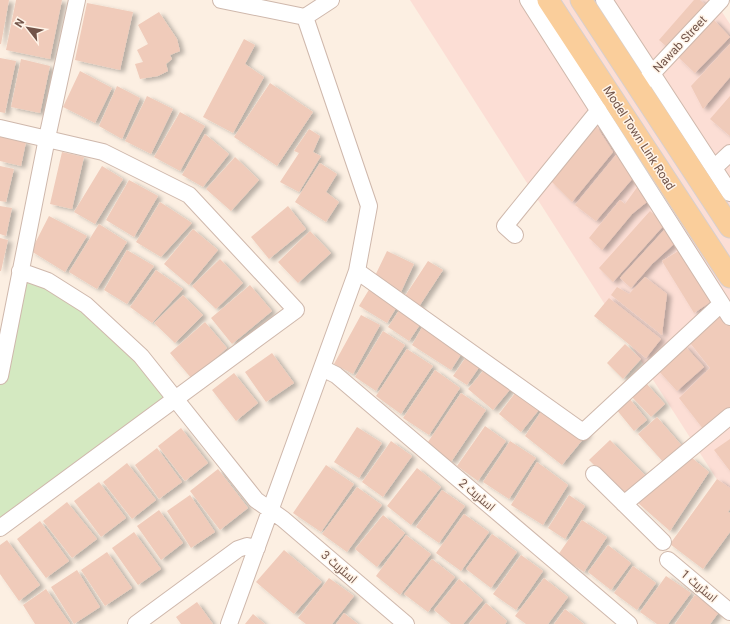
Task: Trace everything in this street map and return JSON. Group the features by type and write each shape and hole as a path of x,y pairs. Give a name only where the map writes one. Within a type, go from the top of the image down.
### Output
{"main road":[{"name":"Model Town Link Road","path":"548,0 730,277"},
{"path":"581,0 645,81 730,228"}],"street":[{"path":"0,376 47,138 77,0"},
{"path":"221,0 305,17 331,0"},
{"path":"357,271 583,432 726,310 528,0"},
{"path":"604,0 645,81 714,168 730,193"},
{"name":"Nawab Street","path":"645,81 721,0"},
{"path":"229,624 357,271 369,206 305,17"},
{"path":"515,235 505,226 599,110"},
{"path":"0,128 103,152 189,195 296,310 0,528"},
{"path":"714,168 730,154"},
{"name":"اسٹریٹ 3","path":"20,271 48,281 86,305 141,356 177,399 256,500 406,624"},
{"name":"اسٹریٹ 2","path":"322,368 336,375 629,624"},
{"path":"624,504 730,416"},
{"path":"594,474 663,542"},
{"path":"136,624 238,549 247,546 257,548"},
{"name":"اسٹریٹ 1","path":"668,560 730,612"}],"shaded area":[{"path":"410,0 714,0 730,24 730,500"}],"green space":[{"path":"20,271 48,281 177,399 0,528 0,376"}],"building":[{"path":"0,0 9,0 1,44 0,44"},
{"path":"16,0 62,0 50,59 6,50"},
{"path":"694,0 700,0 710,9 673,52 659,40"},
{"path":"87,3 133,12 120,70 75,60"},
{"path":"159,12 177,39 180,51 170,55 172,59 166,64 168,71 158,76 140,79 135,64 143,62 137,50 148,44 138,25"},
{"path":"713,19 730,37 695,73 678,57"},
{"path":"244,39 255,45 245,64 264,77 233,133 203,117"},
{"path":"730,44 730,77 703,109 691,86"},
{"path":"0,58 16,61 5,113 0,112"},
{"path":"21,59 50,66 40,113 11,107"},
{"path":"80,71 112,88 95,123 63,107"},
{"path":"270,83 313,112 277,166 234,137"},
{"path":"117,86 140,98 122,139 99,126"},
{"path":"147,96 173,109 151,154 125,141"},
{"path":"730,96 730,136 710,119"},
{"path":"180,112 205,126 180,171 154,157"},
{"path":"595,124 613,152 572,202 551,181"},
{"path":"309,129 320,136 313,152 321,156 299,192 280,182 299,153 294,151"},
{"path":"205,134 229,154 203,187 182,175"},
{"path":"0,136 26,142 21,166 0,161"},
{"path":"62,152 84,157 72,209 50,204"},
{"path":"616,155 633,178 596,221 575,205"},
{"path":"235,157 259,180 231,211 206,189"},
{"path":"320,163 337,174 326,192 339,202 326,222 295,202"},
{"path":"0,166 14,169 6,202 0,201"},
{"path":"102,166 123,179 95,224 74,212"},
{"path":"129,180 158,196 134,237 106,220"},
{"path":"638,186 648,201 632,214 602,250 589,238 620,200 625,204"},
{"path":"160,202 192,223 161,257 136,242"},
{"path":"0,206 12,208 6,236 0,234"},
{"path":"288,206 306,229 269,259 251,237"},
{"path":"650,211 665,224 613,282 599,268"},
{"path":"49,216 87,236 65,272 31,251"},
{"path":"99,224 127,242 97,289 69,272"},
{"path":"666,228 675,243 652,264 631,288 620,278"},
{"path":"193,229 218,250 189,285 164,264"},
{"path":"310,231 331,253 298,283 278,262"},
{"path":"0,238 8,240 1,271 0,271"},
{"path":"127,250 154,266 127,304 104,290"},
{"path":"680,250 712,301 694,313 662,261"},
{"path":"387,251 414,264 400,294 373,280"},
{"path":"220,259 243,283 216,309 192,286"},
{"path":"428,261 443,270 418,308 403,299"},
{"path":"156,270 183,289 152,323 130,307"},
{"path":"645,277 667,294 662,335 611,295 617,287 629,294"},
{"path":"250,285 272,311 232,344 211,318"},
{"path":"370,288 398,305 387,323 359,306"},
{"path":"183,295 203,315 175,343 154,323"},
{"path":"609,298 661,339 646,358 594,316"},
{"path":"400,309 421,323 409,341 388,327"},
{"path":"722,310 730,325 730,407 704,430 679,398 710,368 687,339"},
{"path":"361,315 380,325 353,374 334,364"},
{"path":"205,322 227,348 192,379 170,353"},
{"path":"424,324 464,350 451,370 412,345"},
{"path":"383,331 405,345 376,391 355,377"},
{"path":"625,344 641,359 623,379 607,363"},
{"path":"684,345 704,367 677,391 657,369"},
{"path":"407,349 433,366 401,414 376,396"},
{"path":"272,353 294,383 266,402 245,372"},
{"path":"468,354 482,363 467,385 453,376"},
{"path":"488,365 513,386 493,410 468,389"},
{"path":"435,370 460,388 429,435 403,418"},
{"path":"234,373 258,403 236,421 212,390"},
{"path":"646,383 665,404 651,417 631,396"},
{"path":"519,388 542,406 521,432 499,414"},
{"path":"461,393 486,410 451,462 426,445"},
{"path":"629,398 647,420 634,431 616,409"},
{"path":"544,407 588,433 562,465 525,436"},
{"path":"657,417 683,447 665,464 638,434"},
{"path":"485,426 506,441 478,481 457,466"},
{"path":"357,427 382,443 359,478 334,462"},
{"path":"181,428 208,463 185,481 158,446"},
{"path":"730,439 730,471 714,450"},
{"path":"610,440 646,476 626,497 589,460"},
{"path":"391,441 412,456 383,497 362,482"},
{"path":"510,441 536,458 509,499 483,482"},
{"path":"157,448 182,482 159,499 135,465"},
{"path":"691,457 709,472 670,531 638,503"},
{"path":"537,462 568,485 543,525 511,505"},
{"path":"127,463 156,500 132,519 103,482"},
{"path":"326,465 354,484 321,532 293,513"},
{"path":"417,468 441,487 411,525 387,506"},
{"path":"218,469 248,508 220,530 190,491"},
{"path":"717,479 730,488 730,509 728,512 730,513 730,532 703,569 670,544"},
{"path":"99,482 126,518 101,537 74,501"},
{"path":"357,487 382,505 347,552 322,534"},
{"path":"442,490 465,506 439,543 416,527"},
{"path":"190,495 215,532 191,548 167,511"},
{"path":"569,495 585,506 565,539 548,528"},
{"path":"67,502 97,539 72,558 43,521"},
{"path":"159,510 183,543 161,560 137,526"},
{"path":"464,514 489,532 461,571 436,553"},
{"path":"383,515 405,533 377,567 355,549"},
{"path":"582,520 607,537 584,572 558,555"},
{"path":"40,521 69,561 46,578 17,539"},
{"path":"134,532 161,569 138,585 112,548"},
{"path":"492,534 517,552 491,588 466,569"},
{"path":"406,535 431,554 400,595 376,576"},
{"path":"7,540 40,585 19,601 0,574 0,545"},
{"path":"608,545 631,563 611,590 588,572"},
{"path":"284,550 322,582 294,614 256,582"},
{"path":"107,552 132,588 105,606 81,570"},
{"path":"521,555 543,571 516,610 493,594"},
{"path":"432,559 455,577 428,612 404,594"},
{"path":"633,566 656,583 637,610 614,593"},
{"path":"77,570 100,607 74,624 51,587"},
{"path":"666,576 691,593 668,624 657,624 640,612"},
{"path":"329,578 354,596 332,624 306,624 298,618"},
{"path":"544,578 568,597 548,624 526,624 515,616"},
{"path":"459,579 483,600 463,624 451,624 434,610"},
{"path":"46,589 70,624 35,624 23,605"},
{"path":"695,595 719,612 710,624 675,624"},
{"path":"197,602 213,624 181,624 176,617"},
{"path":"486,603 507,621 505,624 469,624"},
{"path":"565,609 584,624 554,624"},
{"path":"344,613 358,624 336,624"},
{"path":"253,614 265,624 245,624"}]}
